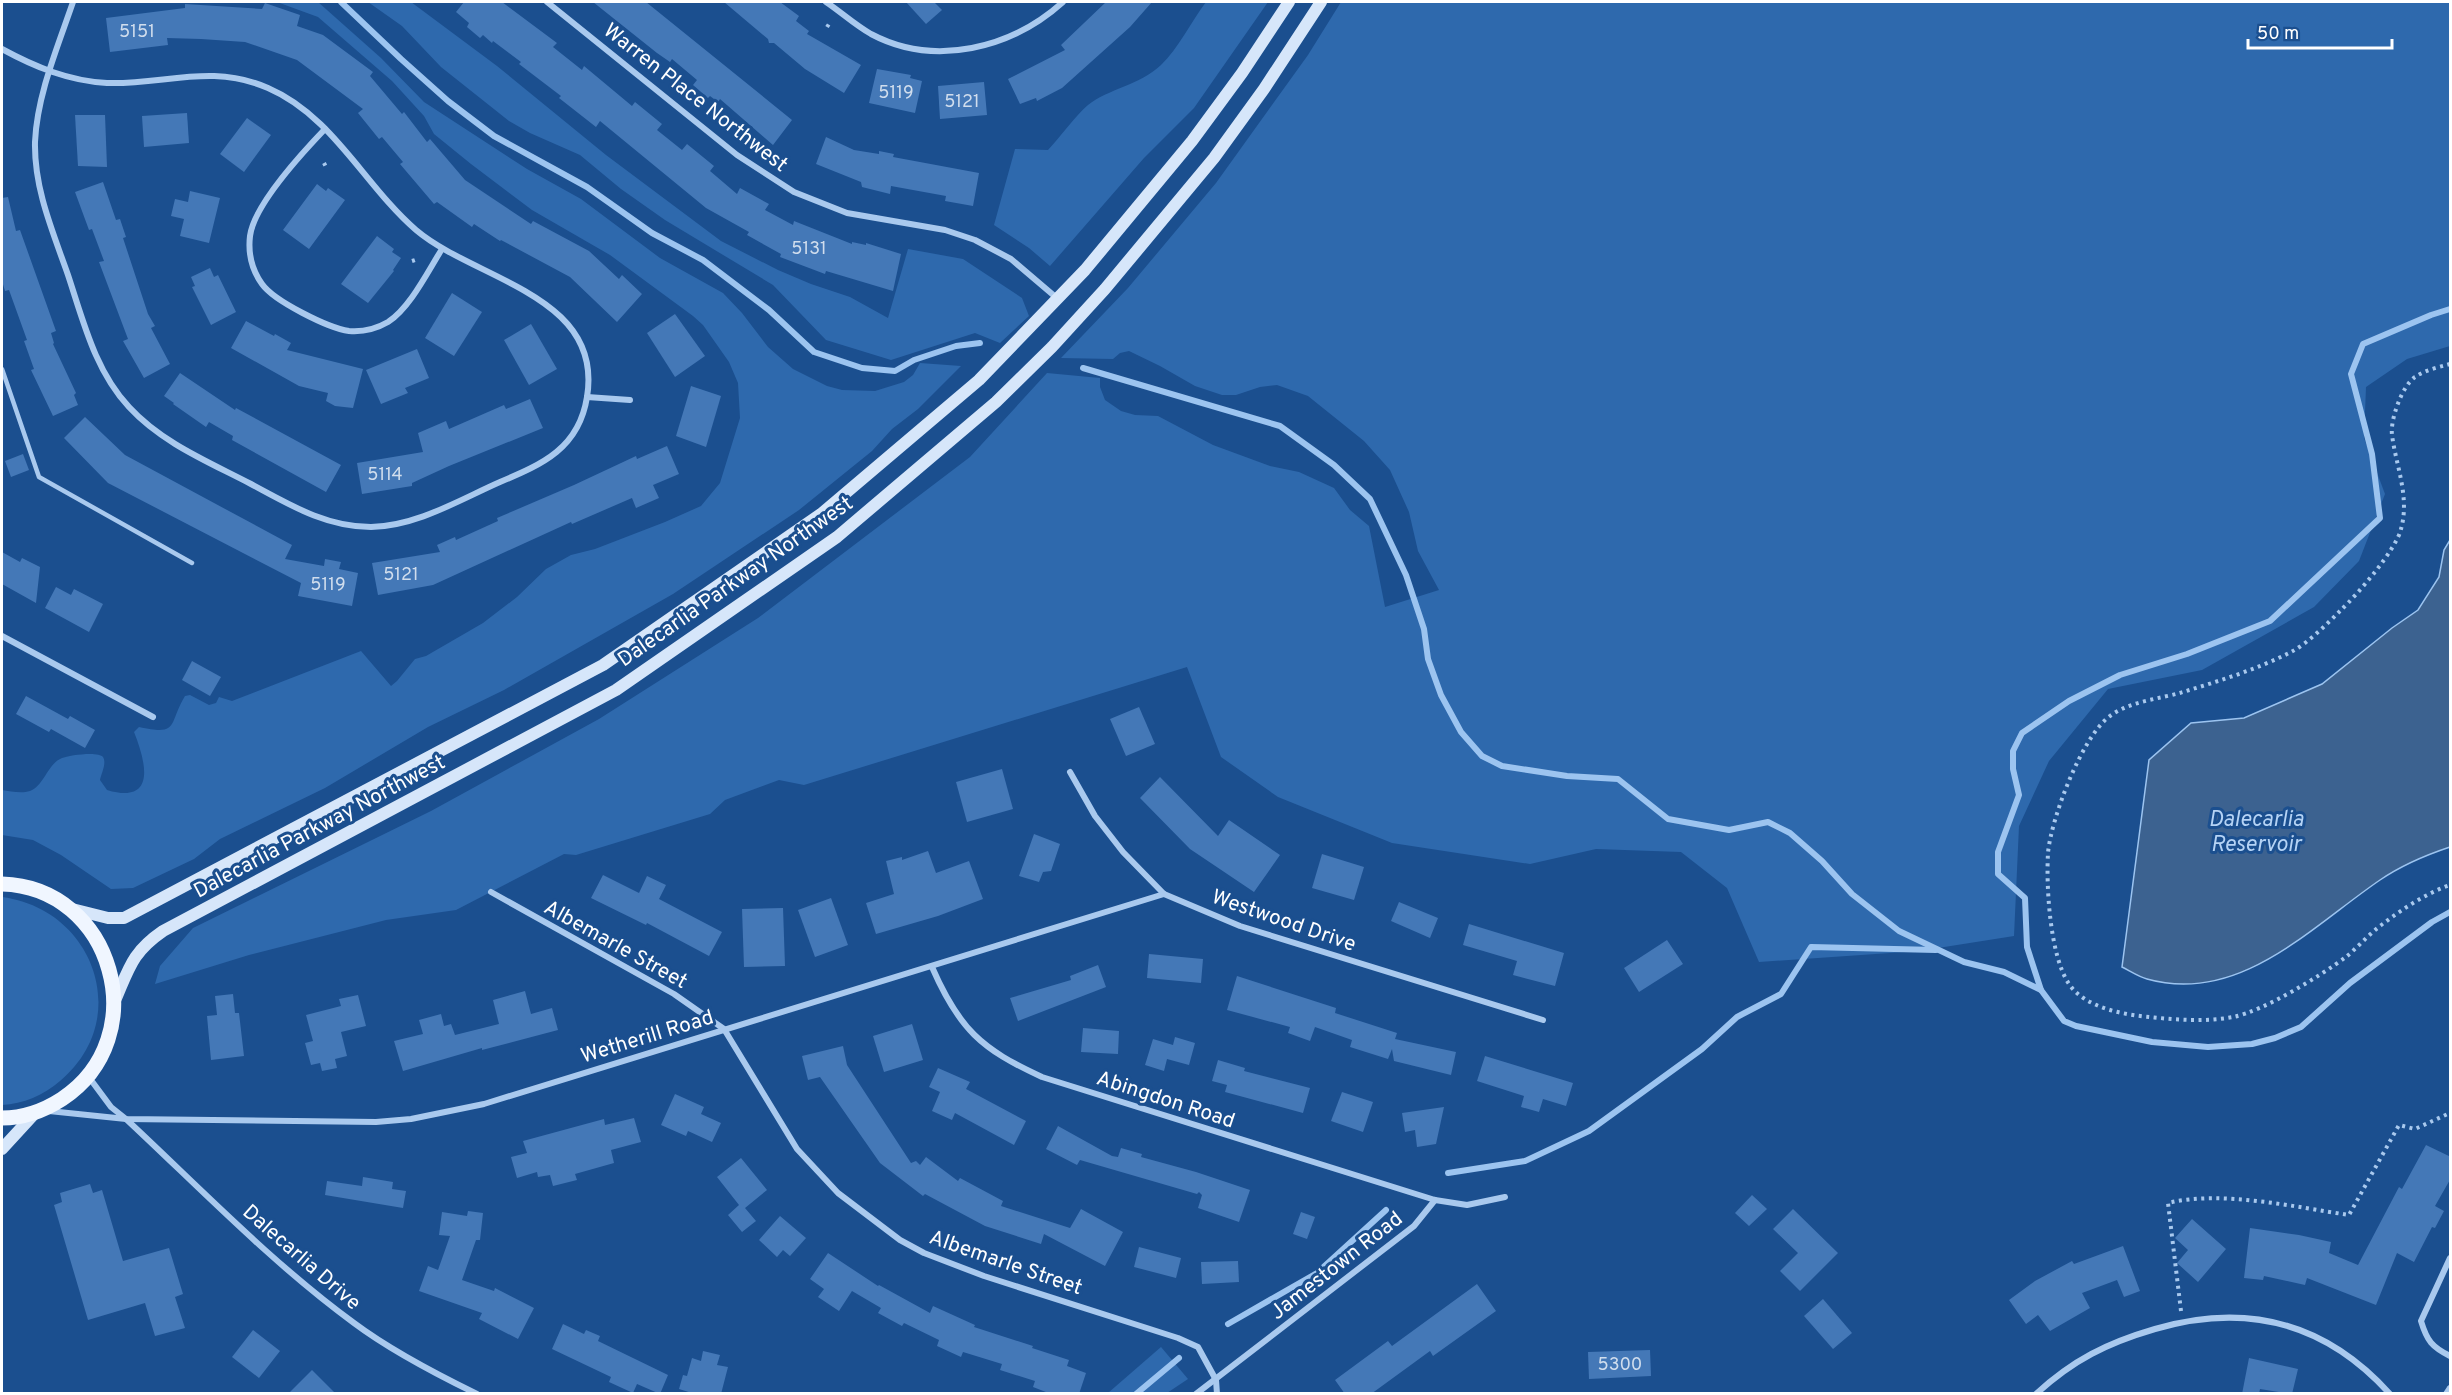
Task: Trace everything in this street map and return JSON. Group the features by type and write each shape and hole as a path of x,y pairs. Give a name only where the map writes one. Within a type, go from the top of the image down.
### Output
{"main road":[{"name":"Dalecarlia Parkway Northwest","path":"67,907 108,918 124,918 603,665 821,514 979,380 1059,299 1120,230 1186,149 1242,73 1289,2"},
{"name":"Dalecarlia Parkway Northwest","path":"114,1003 133,959 144,944 163,931 616,690 837,537 996,402 1106,289 1214,158 1270,81 1321,2"},
{"path":"2,872 27,888"},
{"path":"2,884 43,893 67,907 90,929 98,941 111,974 114,1003 111,1035 87,1076 68,1095 39,1111 2,1149"},
{"path":"2,1118 39,1111"}],"street":[{"path":"2,49 50,72 104,83 190,75 235,79 262,86 285,97 313,117 325,129 398,212 421,233 442,249 536,297 559,314 572,328 584,354 588,372 587,397 575,432 545,462 417,518 382,526 346,525 312,516 177,445 145,423 124,402 107,378 90,339 49,221 38,181 35,143 41,104 50,72 73,2"},
{"name":"Warren Place Northwest","path":"547,2 737,155 794,192 847,213 945,230 975,240 1011,260 1059,299"},
{"path":"826,2 862,28 882,39 906,47 943,51 980,47 1010,37 1033,25 1063,2"},
{"path":"325,129 276,187 253,224 249,244 252,265 268,291 285,303 332,327 348,331 365,331 381,326 400,311 442,249"},
{"path":"587,397 630,400"},
{"path":"2,636 153,717"},
{"name":"Westwood Drive","path":"1070,772 1095,816 1123,852 1164,894 1240,926 1544,1020"},
{"name":"Albemarle Street","path":"490,892 674,994 724,1029 797,1149 838,1193 900,1240 950,1264 1167,1334 1198,1347 1216,1380 1217,1394"},
{"name":"Wetherill Road","path":"126,1119 376,1122 411,1119 484,1104 1164,894"},
{"name":"Abingdon Road","path":"932,967 946,1000 972,1035 989,1049 1016,1065 1042,1077 1435,1200"},
{"name":"Dalecarlia Drive","path":"87,1076 111,1107 257,1243 355,1324 442,1377 477,1394"},
{"path":"39,1111 126,1119"},
{"path":"1435,1200 1467,1205 1505,1197"},
{"name":"Jamestown Road","path":"1196,1394 1414,1226 1435,1200"},
{"path":"2451,1258 2421,1321 2426,1338 2438,1350 2451,1356"},
{"path":"2036,1394 2056,1375 2086,1355 2124,1338 2182,1321 2219,1317 2257,1318 2304,1330 2351,1356 2373,1374 2390,1394"},
{"path":"2446,1394 2451,1388"}],"lane":[{"path":"2,369 39,477 192,563"}],"path":[{"path":"2451,364 2413,378 2401,394 2391,431 2404,502 2401,532 2378,568 2341,610 2294,650 2220,680 2134,704 2111,715 2091,735 2076,765 2061,805 2048,851 2053,944 2070,985 2082,996 2104,1008 2138,1016 2188,1021 2235,1017 2270,1003 2346,957 2383,924 2412,904 2451,885"},
{"path":"2182,1321 2168,1203 2189,1198 2263,1202 2349,1215 2399,1125 2415,1129 2451,1113"}],"shaded area":[{"path":"277,2 318,2 381,58 424,102 527,169 581,199 660,258 723,293 768,347 793,369 827,386 842,390 875,391 904,382 913,375 920,363 961,366 918,409 892,429 872,451 799,510 673,594 504,690 428,727 325,788 220,839 194,859 133,888 111,889 61,855 33,840 2,835 2,790 30,791 39,784 57,761 71,756 90,754 100,755 104,759 100,780 107,790 123,793 134,791 141,786 144,767 134,732 139,727 167,729 174,720 185,696 190,695 209,705 216,703 219,697 232,701 361,651 391,686 415,659 426,656 483,623 517,597 546,569 571,555 595,549 701,506 720,483 740,418 738,383 729,362 703,325 693,316 610,255 532,210 471,164 434,134 424,116 392,81 318,17"},
{"path":"368,2 411,2 497,66 606,155 721,241 778,270 850,297 888,318 908,249 963,259 1022,298 1029,316 1000,343 975,333 891,360 826,340 773,285 665,220 621,189 580,155 509,121 441,67 402,26"},
{"path":"1206,2 1268,2 1194,108 1144,158 1050,266 1029,248 994,225 1015,149 1048,150 1088,105 1153,72 1173,51"},
{"path":"1341,2 2450,2 2450,346 2407,359 2366,387 2364,438 2385,494 2359,561 2314,607 2202,670 2108,689 2049,761 2019,826 2014,936 1919,951 1759,962 1727,888 1681,852 1596,849 1530,864 1392,843 1278,797 1221,757 1187,667 804,785 779,780 725,800 710,814 576,855 564,854 456,910 386,920 249,955 155,984 160,966 193,928 431,811 599,719 758,618 970,457 1047,373 1100,378 1100,387 1105,400 1121,411 1135,415 1158,416 1213,445 1270,466 1299,472 1334,488 1350,510 1369,526 1385,607 1439,590 1418,551 1409,512 1390,470 1364,441 1308,396 1277,385 1260,387 1236,395 1222,395 1195,386 1129,351 1120,353 1113,359 1061,358 1128,288 1216,183 1308,55"},
{"path":"2,897 34,906 60,922 80,944 93,970 98,999 95,1028 83,1056 60,1081 47,1091 18,1103 2,1105"},
{"path":"1161,1347 1188,1379 1167,1393 1108,1393"}],"water":[{"name":"Dalecarlia Reservoir","path":"2450,540 2450,847 2414,861 2388,875 2300,939 2272,957 2243,971 2213,981 2181,984 2147,979 2122,967 2149,760 2191,723 2244,718 2322,684 2418,610 2439,577 2444,550"}],"building":[{"path":"464,2 502,2 557,43 553,47 582,70 584,66 632,106 635,102 662,124 657,130 682,150 687,144 714,166 710,171 737,194 740,188 769,204 765,210 793,225 794,221 852,244 852,242 866,245 866,243 901,254 893,291 826,271 825,274 780,257 781,254 747,235 749,232 706,208 600,121 596,127 559,98 561,96 519,64 521,62 493,41 492,43 483,35 480,38 467,27 469,23 456,12"},
{"path":"593,2 646,2 792,120 773,145 720,99 718,102 710,96 708,98 693,85 697,80 672,59 670,62 657,53"},
{"path":"724,2 780,2 799,16 796,21 809,31 807,34 861,65 844,93 805,69 774,43 769,43 768,39"},
{"path":"906,2 934,2 942,10 926,24"},
{"path":"1106,2 1152,2 1130,27 1062,88 1037,101 1036,98 1020,104 1008,79 1065,50 1061,45"},
{"path":"265,3 300,15 297,26 323,35 373,72 370,76 402,114 404,112 427,142 430,139 465,180 531,224 533,221 589,251 619,279 622,275 642,294 617,322 570,277 500,241 474,224 472,227 437,202 434,204 400,164 403,162 382,137 379,139 358,113 363,109 297,60 245,42 201,39 167,38 168,45 110,52 106,18 185,8 185,4 262,9"},
{"path":"877,69 911,75 910,78 922,81 915,113 869,103"},
{"path":"984,82 987,115 940,119 938,86"},
{"path":"187,113 189,143 144,147 142,116"},
{"path":"75,115 105,115 107,167 78,166"},
{"path":"247,118 271,135 244,172 220,154"},
{"path":"826,137 854,150 879,154 879,151 894,154 893,157 979,173 973,206 945,201 946,196 891,186 890,194 862,187 861,182 816,164"},
{"path":"103,182 116,220 120,219 126,237 123,238 148,314 155,326 151,328 170,364 144,378 123,341 128,339 99,262 104,261 92,229 89,230 75,192"},
{"path":"317,184 326,191 328,188 345,200 309,249 283,230"},
{"path":"190,191 220,198 209,243 180,236 184,219 171,216 175,199 188,202"},
{"path":"8,197 16,231 20,230 56,331 51,333 53,344 76,393 74,395 78,405 53,416 31,370 34,369 24,341 27,340 9,290 5,291 2,281 2,198"},
{"path":"377,236 394,249 392,252 401,258 394,271 368,303 341,284"},
{"path":"210,268 214,277 218,275 236,312 211,325 192,287 195,286 191,277"},
{"path":"452,293 482,312 454,356 425,338"},
{"path":"675,314 705,356 675,377 647,333"},
{"path":"246,321 291,343 287,350 363,369 353,408 335,406 326,401 328,393 299,386 231,348"},
{"path":"531,324 557,369 529,385 504,340"},
{"path":"417,349 429,378 405,388 408,393 381,404 366,370"},
{"path":"180,373 235,410 236,408 341,465 326,492 232,440 233,436 209,422 206,427 173,404 164,396"},
{"path":"691,386 721,396 706,447 676,436"},
{"path":"530,399 543,428 449,466 412,483 412,486 362,494 357,463 423,452 418,433 446,421 449,429 504,405 506,409"},
{"path":"85,417 125,455 292,545 285,559 324,566 325,559 341,562 339,569 358,573 352,606 298,596 301,583 108,483 64,438"},
{"path":"667,446 679,474 653,485 659,498 636,508 632,498 572,524 571,522 433,585 378,595 372,563 440,552 437,545 455,537 456,540 498,521 497,518 636,456 637,459"},
{"path":"23,454 29,470 11,477 5,461"},
{"path":"2,552 20,562 22,558 40,567 36,603 2,584"},
{"path":"56,587 71,595 74,589 103,604 89,632 45,608"},
{"path":"192,661 221,677 210,696 182,680"},
{"path":"26,696 68,719 70,716 95,730 85,748 51,729 49,732 16,714"},
{"path":"1139,707 1155,744 1126,756 1110,719"},
{"path":"1002,769 1013,809 967,822 956,782"},
{"path":"1160,777 1218,836 1229,820 1280,855 1254,892 1190,849 1140,798"},
{"path":"1034,834 1060,844 1051,871 1043,872 1039,882 1019,876"},
{"path":"928,851 936,873 969,861 983,899 938,916 876,934 866,903 894,894 886,861 902,857 902,860"},
{"path":"1322,854 1364,867 1354,900 1312,888"},
{"path":"603,875 639,893 647,876 666,885 659,899 722,932 709,956 647,923 646,925 591,898"},
{"path":"831,898 848,945 815,957 798,910"},
{"path":"1399,902 1438,918 1430,938 1391,921"},
{"path":"783,908 785,966 744,967 742,909"},
{"path":"1469,924 1564,953 1555,986 1513,975 1517,961 1463,945"},
{"path":"1667,940 1683,964 1639,992 1624,968"},
{"path":"1149,954 1203,959 1201,983 1147,978"},
{"path":"1098,965 1106,987 1018,1021 1010,998 1071,980 1070,976"},
{"path":"1237,976 1336,1008 1335,1013 1397,1033 1395,1039 1456,1052 1451,1075 1394,1061 1392,1049 1388,1059 1350,1047 1352,1040 1315,1027 1310,1041 1288,1033 1290,1027 1227,1010"},
{"path":"525,991 531,1014 552,1008 558,1030 482,1050 482,1048 403,1071 394,1041 423,1034 419,1020 441,1014 444,1026 451,1024 455,1035 499,1024 493,1000"},
{"path":"233,994 235,1013 239,1013 244,1056 211,1060 207,1016 217,1015 215,996"},
{"path":"358,995 366,1026 341,1032 347,1056 335,1059 337,1068 322,1071 320,1063 311,1065 305,1043 313,1041 306,1015 341,1006 339,999"},
{"path":"912,1024 923,1060 884,1072 873,1036"},
{"path":"1083,1028 1119,1031 1118,1054 1081,1052"},
{"path":"1175,1037 1195,1043 1189,1065 1167,1059 1164,1071 1145,1065 1153,1039 1173,1045"},
{"path":"843,1046 847,1065 911,1163 916,1161 920,1165 926,1157 958,1181 960,1178 1003,1201 1001,1206 1070,1228 1081,1209 1123,1232 1105,1266 1044,1234 1041,1244 985,1226 925,1194 923,1196 880,1163 820,1077 808,1080 802,1056"},
{"path":"1485,1056 1573,1083 1566,1106 1543,1099 1539,1112 1521,1107 1524,1096 1477,1081"},
{"path":"1218,1060 1245,1068 1244,1071 1310,1088 1303,1113 1225,1092 1227,1085 1212,1081"},
{"path":"938,1068 970,1082 966,1089 1026,1121 1014,1145 955,1113 952,1120 932,1111 940,1092 929,1087"},
{"path":"1342,1092 1373,1102 1363,1132 1331,1121"},
{"path":"675,1094 704,1107 701,1114 721,1123 712,1142 688,1131 686,1136 661,1125"},
{"path":"1444,1107 1436,1144 1417,1147 1415,1130 1405,1132 1402,1113"},
{"path":"634,1118 641,1142 611,1150 614,1163 575,1174 577,1180 553,1186 550,1175 538,1177 537,1172 517,1178 511,1157 527,1153 523,1141 604,1119 605,1125"},
{"path":"1058,1126 1112,1156 1118,1157 1121,1148 1142,1154 1141,1157 1250,1190 1239,1222 1198,1208 1202,1195 1199,1192 1197,1194 1080,1160 1077,1165 1046,1149"},
{"path":"2426,1145 2451,1157 2451,1178 2435,1206 2444,1211 2435,1228 2432,1227 2414,1262 2397,1253 2376,1305 2307,1278 2305,1285 2264,1276 2263,1280 2244,1278 2250,1228 2331,1242 2329,1253 2358,1265 2399,1187 2402,1189"},
{"path":"741,1158 767,1190 745,1208 756,1221 742,1232 728,1215 739,1205 717,1177"},
{"path":"363,1177 393,1182 392,1189 406,1191 403,1208 325,1195 327,1181 362,1186"},
{"path":"90,1184 93,1193 102,1190 123,1261 169,1248 183,1294 175,1297 185,1328 155,1336 145,1303 88,1320 54,1205 62,1202 60,1193"},
{"path":"1752,1195 1767,1209 1749,1226 1735,1213"},
{"path":"1793,1209 1838,1253 1800,1291 1780,1271 1798,1253 1773,1229"},
{"path":"468,1211 483,1213 480,1240 476,1240 462,1280 494,1291 495,1288 534,1308 518,1339 479,1319 482,1313 419,1291 428,1266 438,1270 450,1236 439,1235 442,1212 467,1216"},
{"path":"1301,1212 1315,1217 1307,1239 1293,1234"},
{"path":"780,1216 806,1238 790,1256 783,1250 777,1257 759,1240"},
{"path":"2192,1219 2226,1249 2198,1282 2177,1263 2188,1250 2175,1238"},
{"path":"2123,1246 2140,1291 2124,1297 2117,1280 2082,1293 2090,1308 2050,1331 2038,1315 2026,1324 2009,1300 2035,1281 2072,1261 2074,1264"},
{"path":"1139,1247 1181,1258 1176,1278 1134,1267"},
{"path":"828,1253 878,1286 930,1313 933,1306 975,1325 974,1327 1069,1360 1067,1366 1086,1373 1079,1394 1051,1394 1033,1387 1035,1381 1000,1370 1002,1364 963,1352 961,1357 937,1346 939,1340 904,1323 902,1326 878,1313 881,1308 852,1291 839,1311 818,1297 824,1289 810,1279"},
{"path":"1238,1261 1239,1282 1202,1284 1201,1262"},
{"path":"1477,1284 1496,1311 1433,1356 1430,1351 1371,1394 1345,1394 1335,1380 1388,1341 1392,1346"},
{"path":"1823,1299 1852,1333 1833,1349 1804,1316"},
{"path":"563,1324 584,1334 586,1330 600,1336 598,1341 668,1375 660,1394 637,1384 633,1393 609,1382 611,1377 552,1349"},
{"path":"253,1330 280,1351 259,1378 232,1357"},
{"path":"1650,1350 1651,1376 1589,1379 1588,1352"},
{"path":"703,1351 720,1355 717,1365 728,1367 721,1394 695,1394 679,1389 683,1375 687,1376 692,1358 701,1361"},
{"path":"2249,1358 2298,1369 2292,1394 2260,1389 2259,1394 2242,1394"},
{"path":"312,1370 336,1394 288,1394"}],"waterway":[{"path":"341,2 448,101 494,136 587,187 652,233 703,260 769,310 814,352 862,368 895,371 914,360 956,346 980,343"},
{"path":"2041,990 2027,947 2025,898 1998,874 1998,852 2019,795 2013,769 2013,751 2022,733 2069,701 2120,675 2187,654 2270,621 2380,518 2372,454 2351,374 2363,344 2450,309"},
{"path":"1083,368 1280,426 1334,465 1370,499 1406,575 1424,629 1428,659 1441,695 1461,732 1482,756 1502,766 1567,776 1618,779 1668,819 1729,830 1768,822 1790,833 1822,861 1852,894 1899,931 1964,962 2004,972 2041,990 2064,1021 2076,1026 2152,1042 2208,1047 2252,1044 2275,1038 2301,1027 2350,983 2432,922 2450,912"},
{"path":"1448,1173 1525,1161 1589,1131 1702,1049 1737,1017 1781,994 1811,947 1936,950"},
{"path":"1228,1324 1317,1273 1386,1210"},
{"path":"1136,1394 1179,1358"}]}
